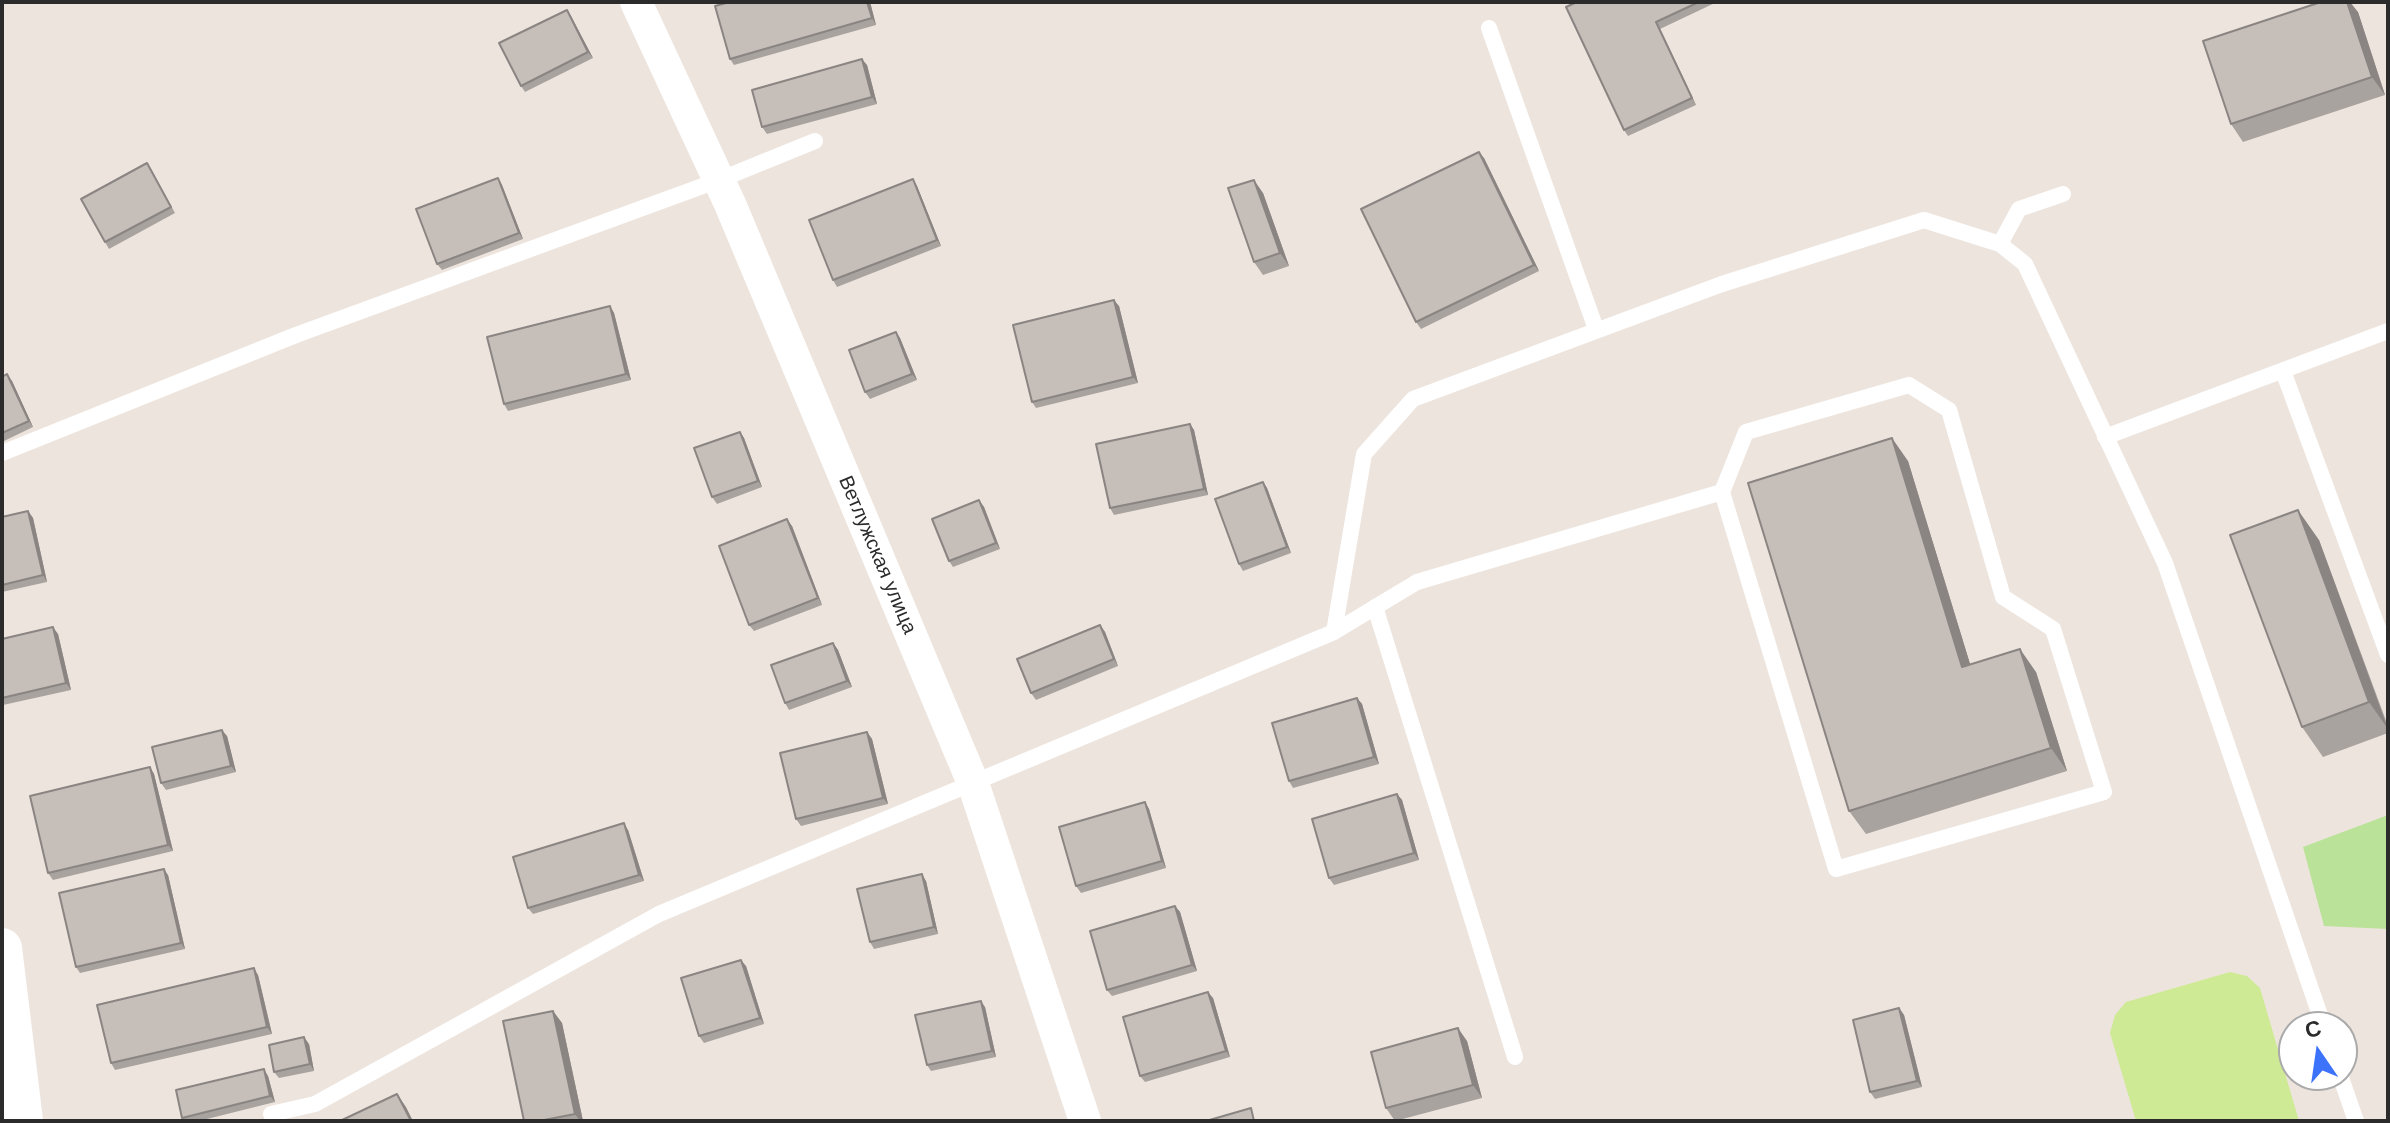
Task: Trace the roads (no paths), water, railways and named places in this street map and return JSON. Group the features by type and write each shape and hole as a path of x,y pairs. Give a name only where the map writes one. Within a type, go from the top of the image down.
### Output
{"street":[{"name":"Ветлужская улица","path":"636,2 719,180 973,783 1085,1121"},
{"path":"2,948 23,1121"}],"lane":[{"path":"1489,28 1596,329"},
{"path":"2,453 296,335 719,180 815,141"},
{"path":"2000,244 2019,209 2063,194"},
{"path":"1334,632 1364,454 1413,399 1722,284 1924,220 2000,244 2025,264 2165,563 2319,1011"},
{"path":"2105,437 2388,331"},
{"path":"2283,371 2388,655"},
{"path":"1909,385 1949,410 2003,597 2053,629 2104,792 1836,869 1722,492 1746,432 1909,385"},
{"path":"271,1114 315,1104 659,914 1334,632 1417,582 1722,492"},
{"path":"1375,607 1515,1057"},
{"path":"2346,1091 2356,1121"}]}
